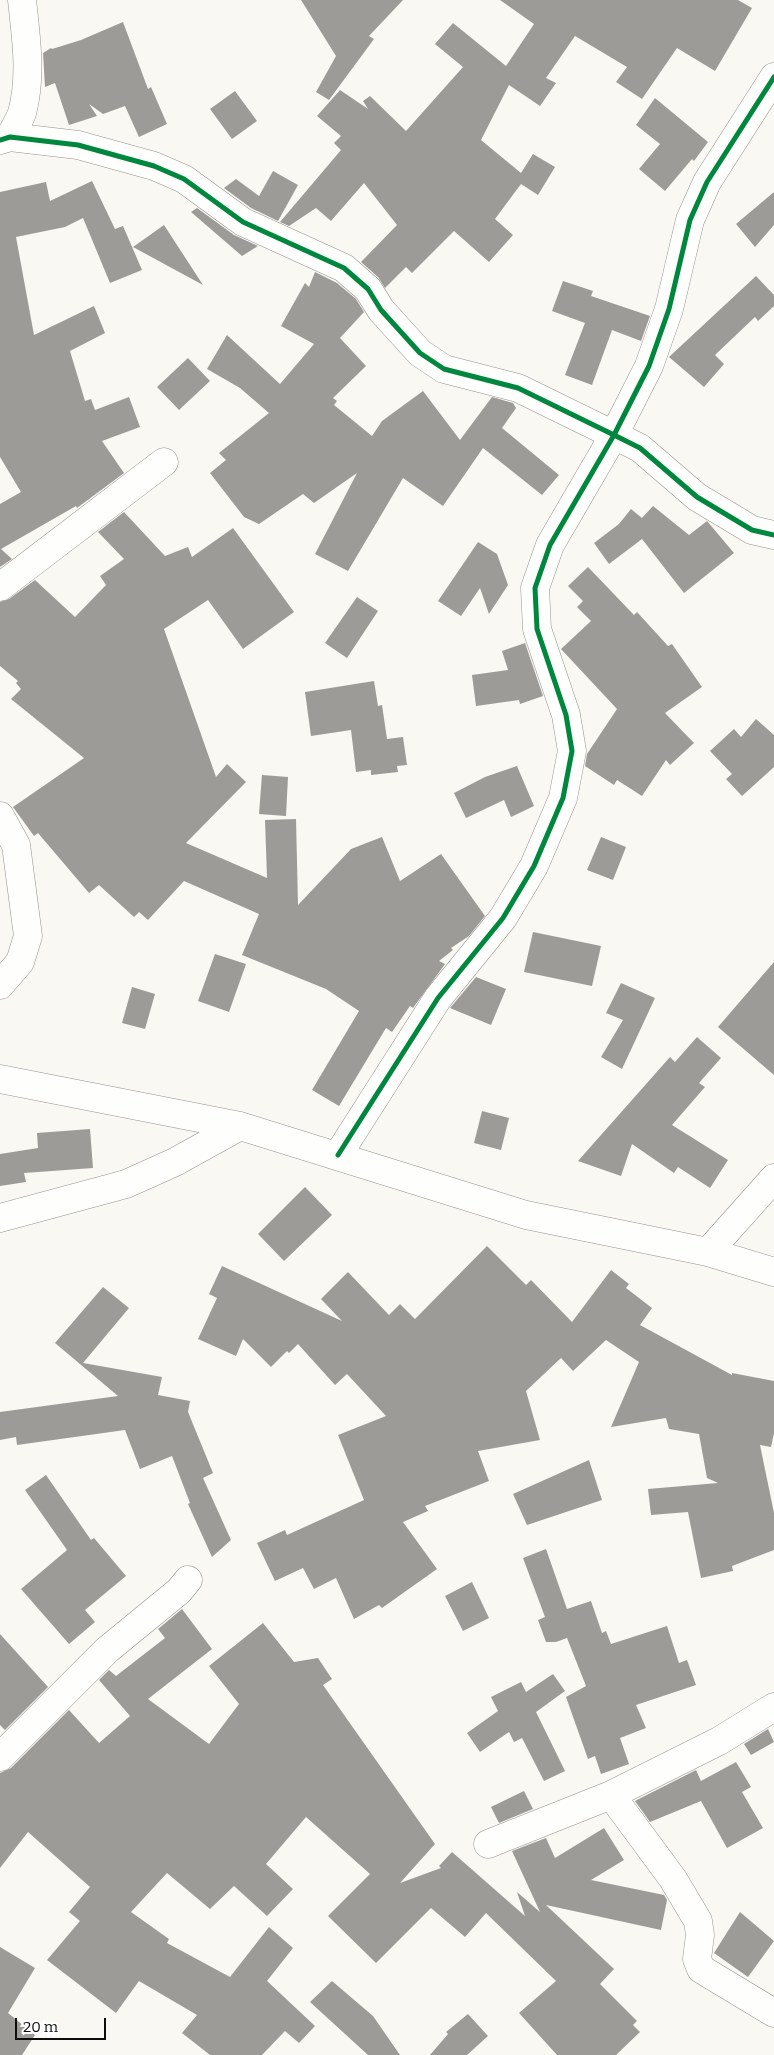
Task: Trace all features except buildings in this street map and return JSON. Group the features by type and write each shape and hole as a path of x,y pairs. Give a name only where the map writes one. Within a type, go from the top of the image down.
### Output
{"street":[{"path":"22,0 27,42 27,79 22,113 5,138 78,145 154,166 184,178 243,222 344,268 368,289 381,310 420,353 444,369 518,388 640,448 696,496 752,530 774,535"},
{"path":"338,1155 438,998 503,918 534,866 563,798 572,751 566,715 537,630 535,588 550,545 614,435 649,366 669,309 690,220 707,182 774,77"},
{"path":"0,587 164,462"},
{"path":"0,816 16,845 28,936 20,962 0,985"},
{"path":"0,1079 240,1126 526,1215 708,1252 774,1272"},
{"path":"0,1218 126,1184 175,1162 240,1126"},
{"path":"708,1252 774,1178"},
{"path":"0,1756 106,1650 179,1591 188,1580"},
{"path":"488,1844 611,1795 719,1741 774,1707"},
{"path":"611,1795 674,1879 698,1921 700,1935 697,1959 701,1969 774,2013"}],"cycle path":[{"path":"338,1155 438,998 503,918 534,866 563,798 572,751 566,715 537,629 535,588 550,545 614,435 649,366 669,309 690,220 707,182 774,77"},
{"path":"0,140 10,137 78,145 154,166 184,179 243,222 344,268 368,289 381,310 420,353 444,369 518,388 640,448 697,497 752,530 774,535"}]}
